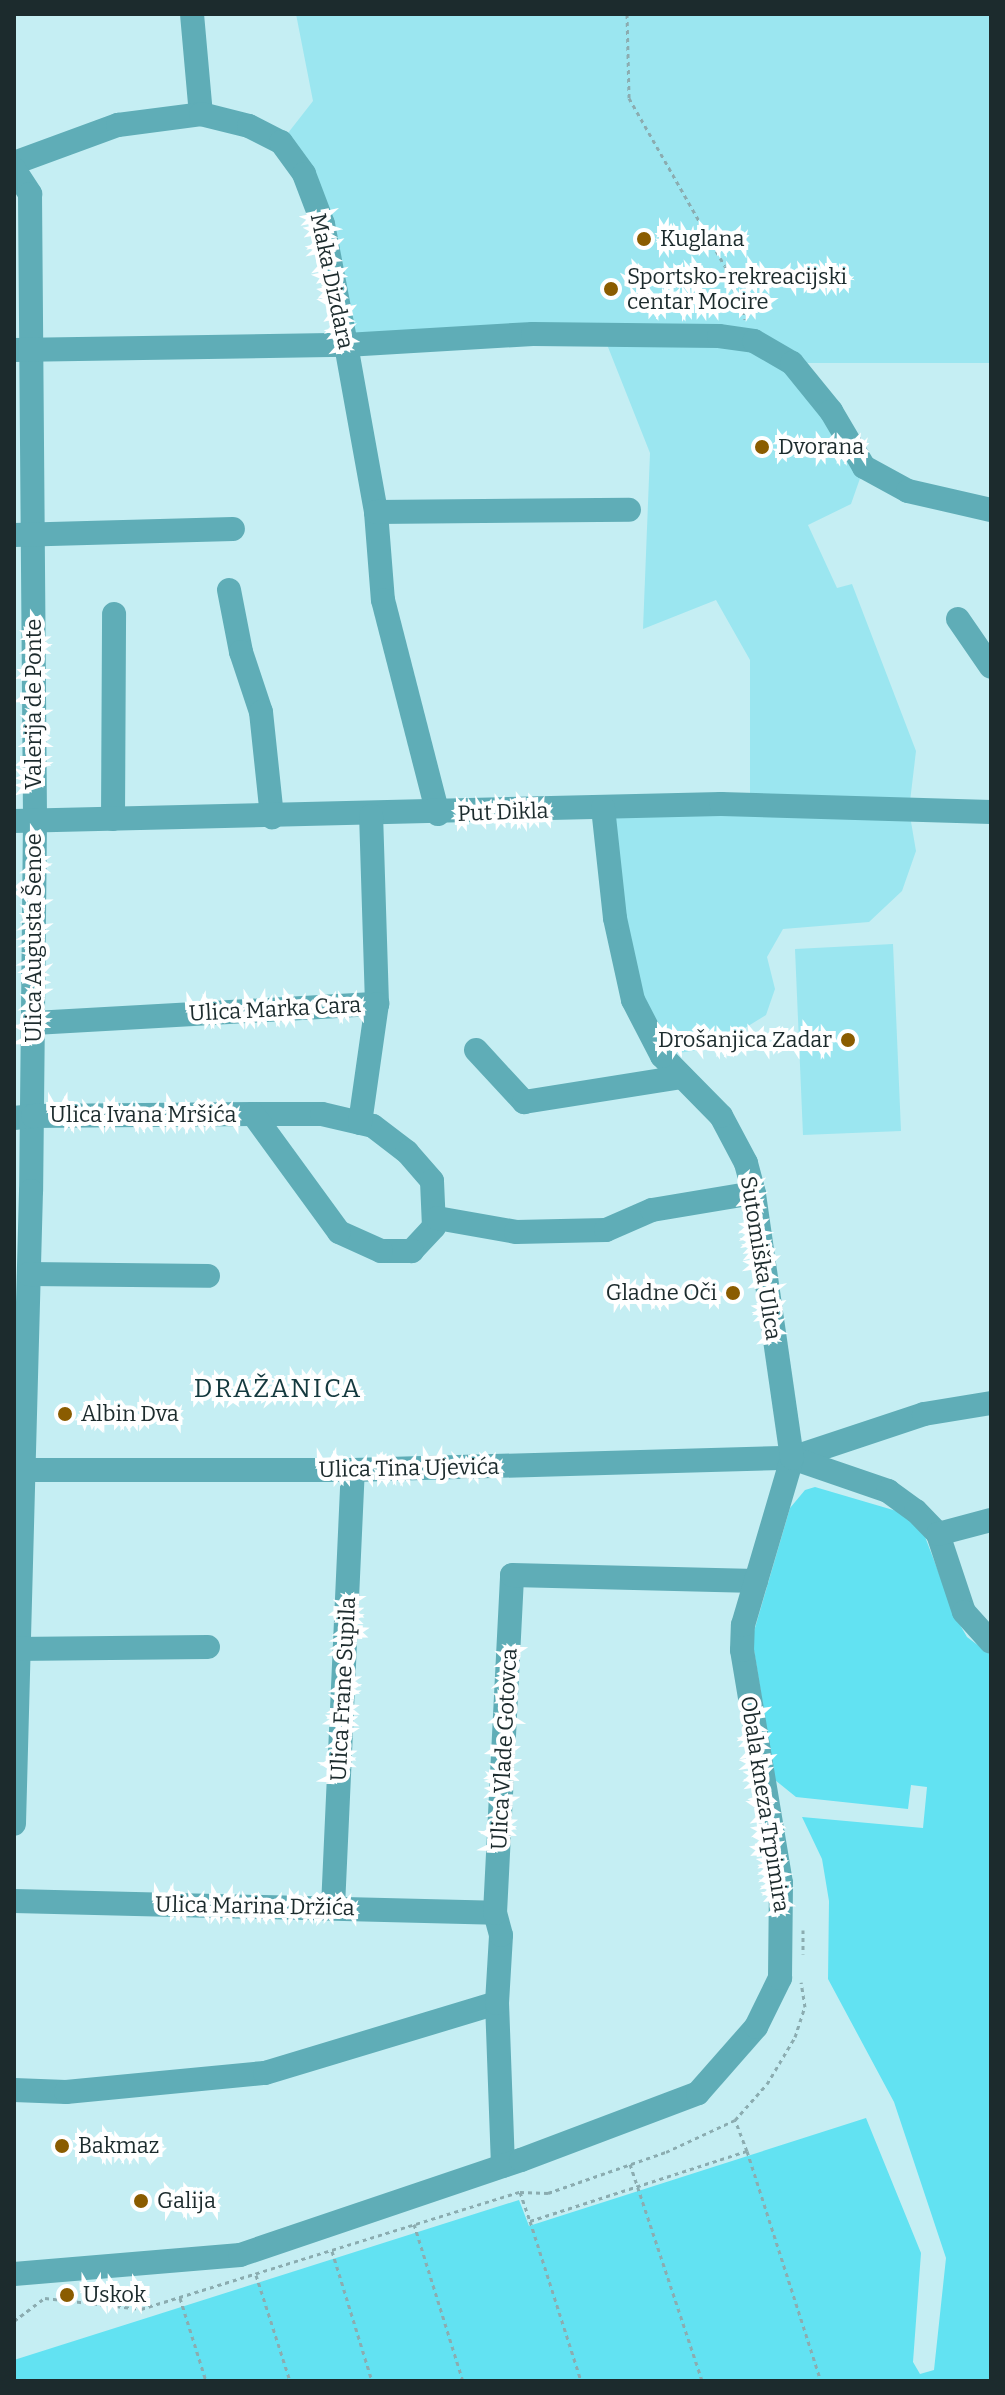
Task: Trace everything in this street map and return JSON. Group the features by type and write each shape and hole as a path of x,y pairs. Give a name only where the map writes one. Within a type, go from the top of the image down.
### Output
{"street":[{"path":"14,166 118,125 201,114 192,14"},
{"name":"Maka Dizdara","path":"201,114 249,126 281,142 304,174 323,224 376,512 383,600 438,814"},
{"name":"Valerija de Ponte","path":"14,166 30,194 24,349 24,820"},
{"path":"24,349 346,345 533,334 719,336 754,341 792,363 831,411 864,467 908,491 991,510"},
{"path":"376,512 629,510"},
{"path":"24,534 233,529"},
{"path":"229,590 241,652 261,712 272,817"},
{"path":"113,819 114,614"},
{"path":"958,619 991,667"},
{"name":"Put Dikla","path":"24,820 371,816 721,804 991,812"},
{"name":"Sutomiška Ulica","path":"603,808 615,918 633,1000 662,1056 721,1116 746,1163 754,1193 792,1458"},
{"name":"Ulica Marka Cara","path":"34,1023 377,1004 371,816"},
{"name":"Ulica Augusta Šenoe","path":"14,1824 20,1470 29,1274 24,1117 34,1023 24,820"},
{"path":"360,1123 377,1004"},
{"path":"476,1050 524,1102 682,1077"},
{"name":"Ulica Ivana Mršića","path":"24,1117 253,1114 322,1114 373,1126 407,1152 432,1181 437,1218 412,1251 381,1251 339,1232 253,1114"},
{"path":"437,1218 516,1232 606,1230 652,1210 754,1193"},
{"path":"29,1274 208,1276"},
{"path":"792,1458 924,1414 991,1403"},
{"path":"792,1458 888,1491 938,1534 964,1612 991,1642"},
{"name":"Ulica Tina Ujevića","path":"20,1470 353,1470 792,1458"},
{"name":"Obala kneza Trpimira","path":"14,2274 240,2255 503,2166 698,2093 740,2050 770,2002 783,1950 781,1883 742,1650 756,1581 792,1458"},
{"name":"Ulica Frane Supila","path":"333,1907 353,1470"},
{"path":"938,1534 991,1520"},
{"name":"Ulica Vlade Gotovca","path":"503,2166 497,2003 501,1935 495,1913 512,1575 756,1581"},
{"path":"16,1649 208,1647"},
{"name":"Ulica Marina Držića","path":"14,1901 495,1913"},
{"path":"14,2090 66,2092 265,2073 497,2003"}],"path":[{"path":"627,14 629,98 725,266 754,341"},
{"path":"735,2120 821,2381"},
{"path":"530,2221 747,2151"},
{"path":"629,2164 702,2381"},
{"path":"520,2192 581,2381"},
{"path":"414,2224 463,2381"},
{"path":"332,2251 372,2381"},
{"path":"256,2275 290,2381"},
{"path":"14,2321 45,2298 141,2309"},
{"path":"180,2298 206,2381"}],"shaded area":[{"path":"296,14 991,14 991,363 794,363 864,467 851,504 808,525 837,588 852,584 916,751 909,810 916,851 902,891 869,922 783,929 767,957 775,989 766,1015 714,1047 662,1056 633,1000 603,808 750,805 750,660 716,600 643,629 650,453 604,337 346,345 323,224 281,142 313,101"},
{"name":"Drošanjica Zadar","path":"893,944 901,1131 803,1135 795,949"},
{"path":"815,1487 900,1512 924,1534 956,1618 967,1637 991,1655 991,2381 14,2381 14,2360 519,2200 529,2226 866,2118 921,2253 913,2362 920,2374 934,2370 946,2258 894,2102 828,1979 829,1901 822,1859 802,1817 923,1828 927,1787 911,1785 908,1809 796,1797 775,1780 752,1638 790,1508 805,1490"}],"place":[{"name":"Kuglana","path":"644,239"},
{"name":"Sportsko-rekreacijski centar Mocire","path":"611,289"},
{"name":"Dvorana","path":"762,447"},
{"name":"Drošanjica Zadar","path":"848,1040"},
{"name":"Gladne Oči","path":"733,1293"},
{"name":"Albin Dva","path":"65,1414"},
{"name":"Bakmaz","path":"62,2146"},
{"name":"Galija","path":"141,2201"},
{"name":"Uskok","path":"67,2295"}],"district":[{"name":"DRAŽANICA","path":"278,1389"}]}
